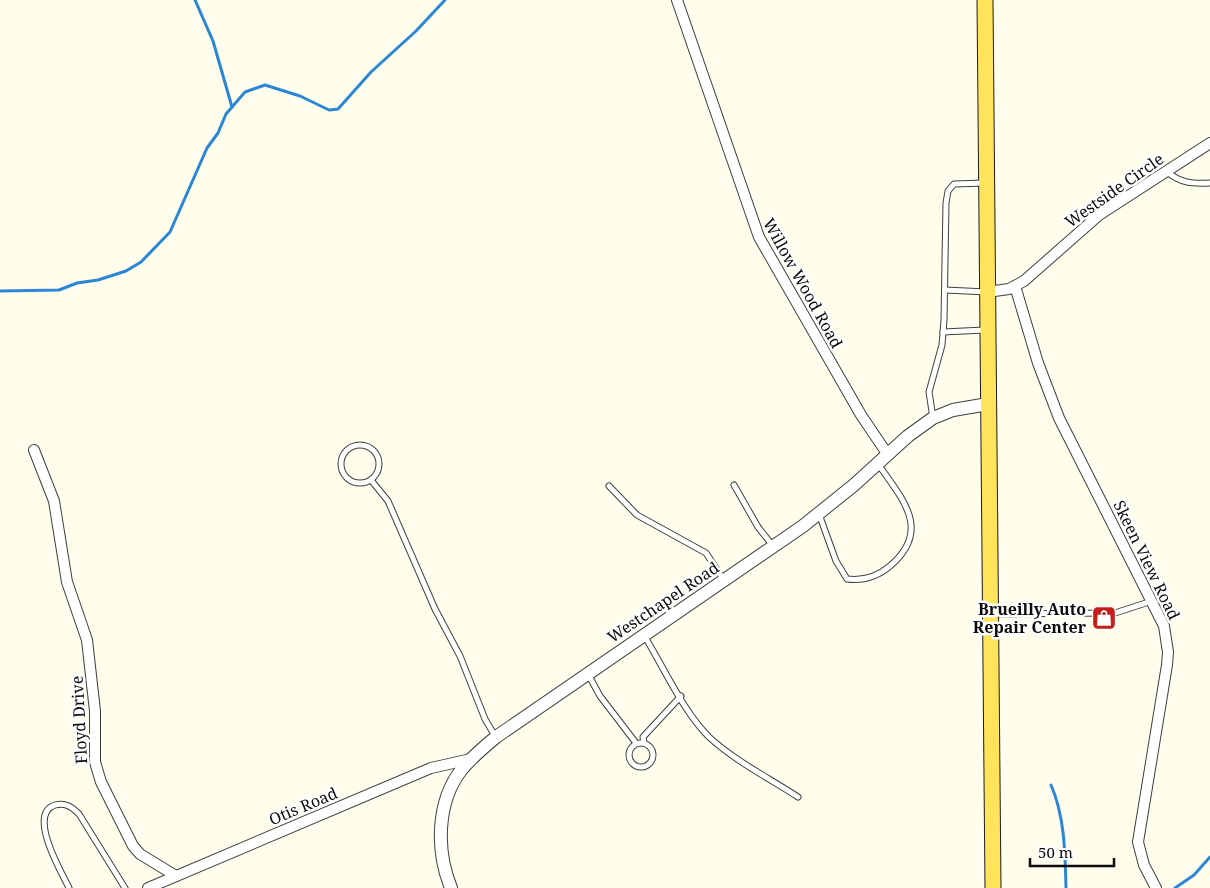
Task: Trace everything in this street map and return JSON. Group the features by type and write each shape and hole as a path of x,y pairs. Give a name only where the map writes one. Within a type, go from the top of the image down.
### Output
{"main road":[{"path":"985,0 994,887"}],"street":[{"name":"Willow Wood Road","path":"677,0 747,208 759,237 860,415 888,455"},
{"name":"Westside Circle","path":"987,292 1015,286 1033,274 1099,215 1210,143"},
{"name":"Skeen View Road","path":"1015,286 1038,362 1059,418 1164,626 1168,658 1138,842 1144,865 1156,888"},
{"name":"Westchapel Road","path":"451,888 442,853 442,824 453,783 471,759 496,737 819,514 933,418 953,410 988,404"},
{"name":"Floyd Drive","path":"34,450 57,511 62,562 87,640 95,711 93,752 98,772 133,846 140,854 176,876"},
{"name":"Otis Road","path":"148,888 431,768 471,759"}],"lane":[{"path":"1165,171 1175,179 1192,184 1210,182"},
{"path":"933,418 930,392 942,345 946,203 948,191 954,184 986,183"},
{"path":"945,290 987,292"},
{"path":"943,332 988,330"},
{"path":"356,446 369,447 378,457 378,470 371,480 359,484 344,475 342,457 350,448 356,446"},
{"path":"819,514 836,561 847,579 861,581 883,572 900,557 911,539 911,520 904,503 878,464"},
{"path":"371,480 388,501 435,609 460,656 485,719 496,737"},
{"path":"734,484 758,527 774,546"},
{"path":"609,486 636,515 706,553 724,580"},
{"path":"990,614 1115,613 1152,600"},
{"path":"644,635 694,718 725,751 798,797"},
{"path":"587,674 600,696 636,744"},
{"path":"644,742 643,737 650,728 681,696"},
{"path":"644,742 651,747 654,754 651,762 641,767 633,764 629,757 630,749 636,744 644,742"},
{"path":"68,888 44,832 47,810 55,805 65,804 72,806 79,814 125,888"}],"waterway":[{"path":"195,0 213,41 232,107"},
{"path":"0,291 59,290 77,283 98,280 126,271 141,262 170,232 207,148 218,133 226,114 245,92 265,85 300,96 329,110 338,109 371,72 416,31 445,0"},
{"path":"1051,785 1062,823 1066,888"},
{"path":"1175,888 1194,875 1210,857"}],"place":[{"name":"Brueilly Auto Repair Center","path":"1104,618"}]}
